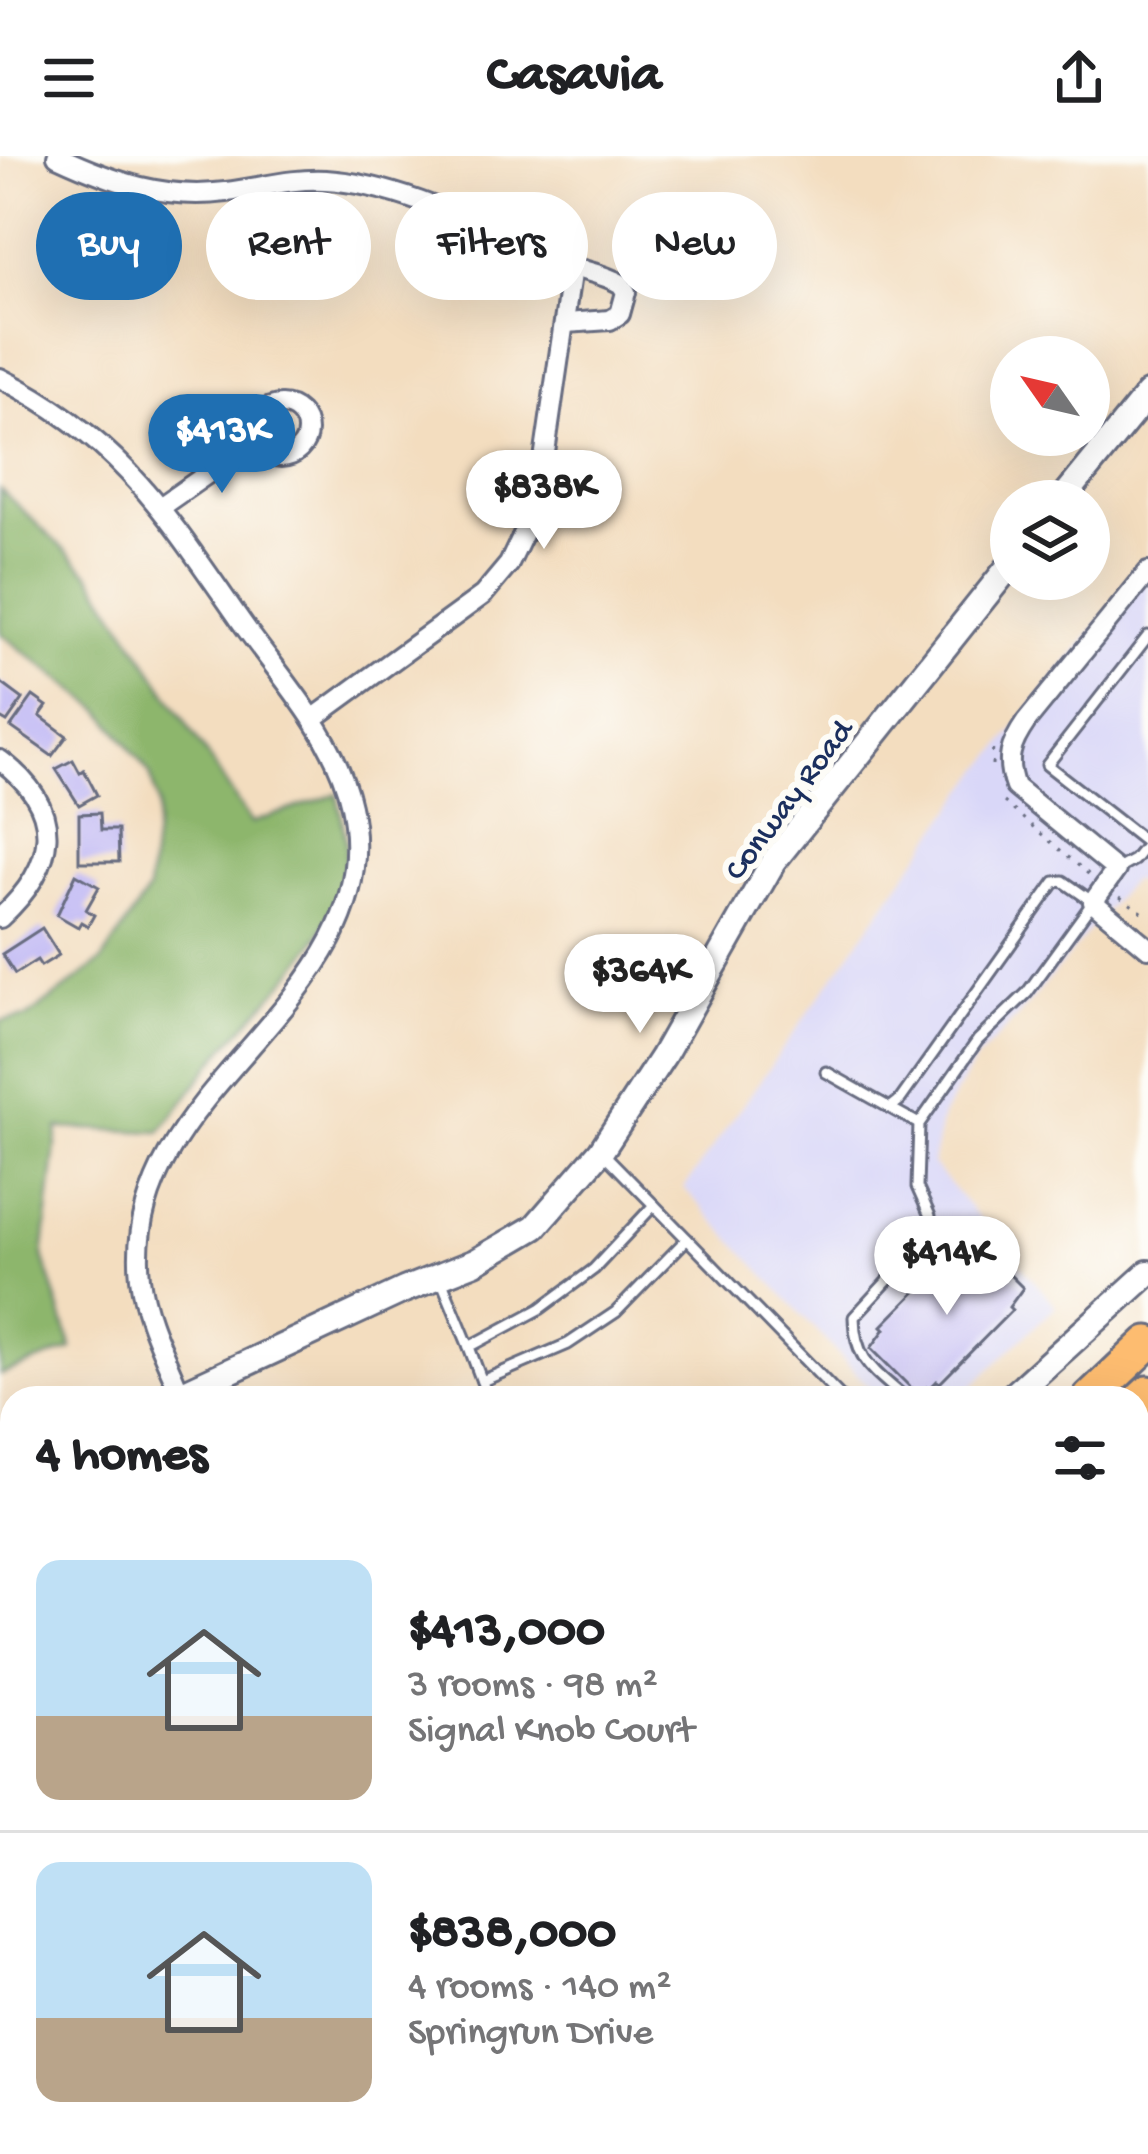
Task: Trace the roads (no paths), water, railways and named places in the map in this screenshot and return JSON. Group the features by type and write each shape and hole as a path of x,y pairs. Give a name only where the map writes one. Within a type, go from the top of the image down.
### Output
{"highway":[{"path":"1103,1386 1148,1343"}],"street":[{"path":"58,156 115,180 180,195 329,180 395,195"},
{"path":"566,323 610,320 620,314 626,292 609,277 588,271"},
{"path":"314,718 483,595 509,564 530,520 541,480 568,300"},
{"path":"0,378 27,391 107,447 160,507 314,718 352,809 356,849 339,921 304,983 202,1101 159,1170 140,1233 143,1298 174,1386"},
{"path":"1078,480 1148,394"},
{"path":"160,507 256,440"},
{"path":"1148,572 1026,722 1011,743 1008,767 1015,787 1105,886 1148,948"},
{"name":"Conway Road","path":"202,1386 509,1245 535,1227 601,1151 663,1056 773,862 990,590"},
{"path":"0,760 28,782 45,816 47,849 31,882 0,917"},
{"path":"1023,1386 1148,1273"}],"lane":[{"path":"892,1386 855,1346 854,1317 927,1238 930,1216 917,1187 919,1124 978,1040 1027,994 1105,886 1148,843 1047,765 1148,636"},
{"path":"890,1108 1055,882 1105,886"},
{"path":"826,1072 919,1124"},
{"path":"601,1151 830,1386"},
{"path":"469,1347 540,1309 594,1269 654,1205"},
{"path":"482,1381 568,1344 600,1323 687,1239"},
{"path":"440,1277 484,1386"}]}
